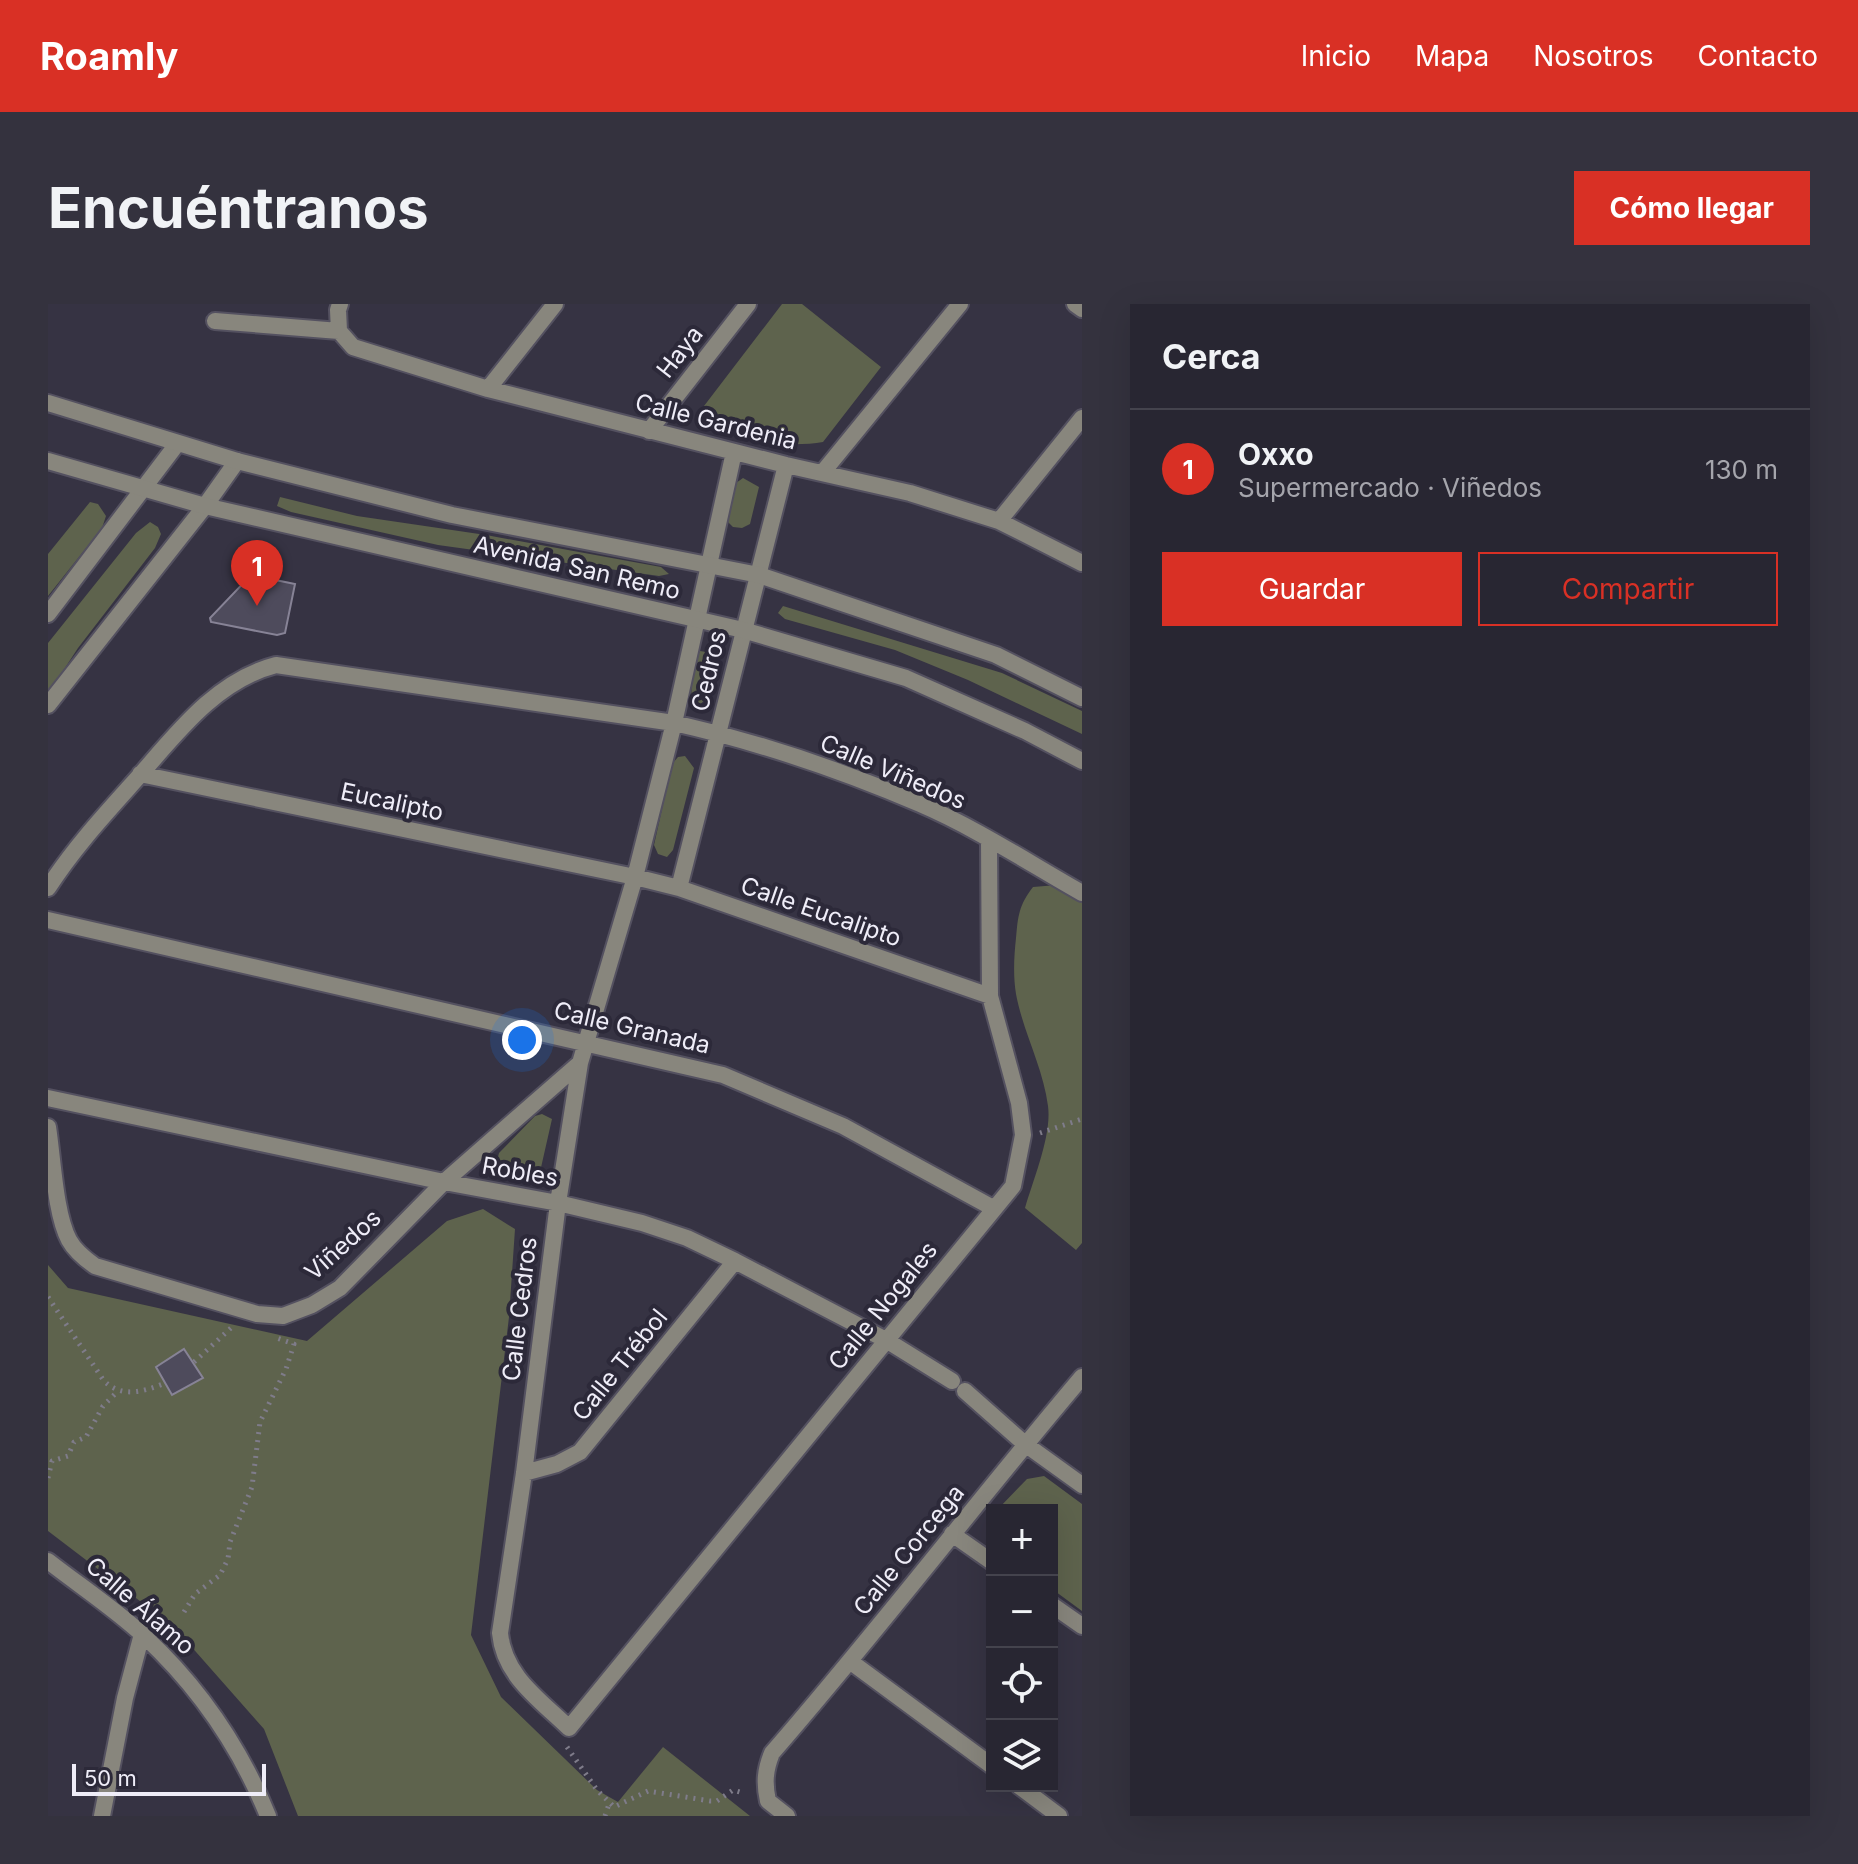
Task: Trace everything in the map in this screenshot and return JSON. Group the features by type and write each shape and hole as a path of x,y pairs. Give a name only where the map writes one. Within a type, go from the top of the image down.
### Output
{"street":[{"path":"215,321 339,331 340,304"},
{"path":"488,389 555,304"},
{"name":"Haya","path":"649,431 748,304"},
{"path":"823,472 960,304"},
{"path":"1075,304 1082,309"},
{"name":"Calle Gardenia","path":"339,331 353,347 488,389 786,465 910,493 999,521 1082,563"},
{"name":"Avenida San Remo","path":"48,403 237,461 452,515 759,575 996,655 1082,698"},
{"path":"999,521 1082,418"},
{"path":"48,614 177,444"},
{"name":"Cedros","path":"635,877 674,723 734,452"},
{"name":"Avenida San Remo","path":"48,461 205,506 743,630 906,678 1025,731 1082,761"},
{"path":"48,705 237,461"},
{"name":"Cedros","path":"679,888 786,465"},
{"path":"48,888 94,824 140,774 210,700 254,670 276,665 674,723"},
{"name":"Calle Viñedos","path":"674,723 719,733 843,774 922,805 1082,893"},
{"name":"Eucalipto","path":"140,774 635,877"},
{"name":"Calle Nogales","path":"569,1728 1013,1186 1023,1135 1019,1103 990,996 989,840"},
{"name":"Calle Eucalipto","path":"635,877 679,888 990,996"},
{"name":"Calle Cedros","path":"569,1728 518,1680 501,1649 500,1633 580,1063 635,877"},
{"name":"Calle Granada","path":"48,920 723,1075 843,1126 993,1208"},
{"name":"Viñedos","path":"48,1127 61,1220 69,1240 80,1255 95,1266 257,1314 283,1316 312,1305 340,1288 444,1182 580,1063"},
{"name":"Robles","path":"48,1098 444,1182 558,1203 642,1223 687,1238 886,1340 958,1386 1025,1444 1082,1485"},
{"name":"Calle Trébol","path":"524,1473 557,1464 580,1452 735,1261"},
{"name":"Calle Corcega","path":"787,1816 768,1801 766,1766 772,1753 851,1662 1082,1377"},
{"path":"952,1534 986,1558"},
{"name":"Calle Álamo","path":"48,1561 142,1634 181,1673 220,1723 255,1784 268,1816"},
{"path":"1058,1609 1082,1626"},
{"path":"102,1816 125,1698 142,1634"},
{"path":"851,1662 986,1762"},
{"path":"1027,1792 1059,1816"}],"path":[{"path":"1023,1135 1041,1133 1082,1119"},
{"path":"48,1297 104,1381 118,1391 142,1392 163,1384"},
{"path":"194,1362 230,1330 242,1310"},
{"path":"184,1612 195,1594 220,1575 252,1487 260,1422 286,1369 294,1344 272,1336"},
{"path":"48,1478 52,1461 68,1456 74,1442 86,1437 103,1406 118,1391"},
{"path":"548,1708 552,1726 563,1737 569,1753 614,1807 648,1791 710,1801 717,1801 733,1790 743,1793"},
{"path":"605,1816 609,1804"}],"green space":[{"path":"782,304 802,304 881,367 823,442 774,443 739,436 712,419 704,406"},
{"path":"743,478 759,487 750,524 742,528 733,527 728,522 736,483"},
{"path":"280,497 357,516 486,535 661,567 669,574 659,576 438,545 291,512 277,506"},
{"path":"90,502 98,504 106,516 102,528 48,596 48,554"},
{"path":"150,522 158,527 161,534 155,548 78,648 48,694 48,643 136,533"},
{"path":"783,606 1002,673 1082,711 1082,734 968,680 895,650 785,619 778,613"},
{"path":"700,651 719,654 711,689 699,705 692,700 691,687 693,669"},
{"path":"685,756 694,768 673,850 667,857 658,854 654,845 672,764 678,757"},
{"path":"1057,885 1082,900 1082,1243 1076,1250 1025,1208 1045,1144 1048,1106 1016,994 1014,966 1017,930 1022,905 1033,887"},
{"path":"542,1114 552,1119 540,1172 531,1176 499,1171 496,1165 499,1153 535,1116"},
{"path":"483,1209 515,1229 509,1317 471,1635 501,1697 597,1790 618,1802 663,1747 750,1816 298,1816 264,1729 174,1627 48,1531 48,1265 68,1288 307,1341 447,1221"},
{"path":"1044,1476 1082,1504 1082,1611 1058,1593 1058,1504 1003,1504 1027,1479"}],"building":[{"path":"251,575 295,584 285,633 277,635 211,622 210,618"},
{"path":"184,1349 203,1378 172,1395 156,1367"}],"place":[{"name":"Oxxo","path":"257,606"}]}
